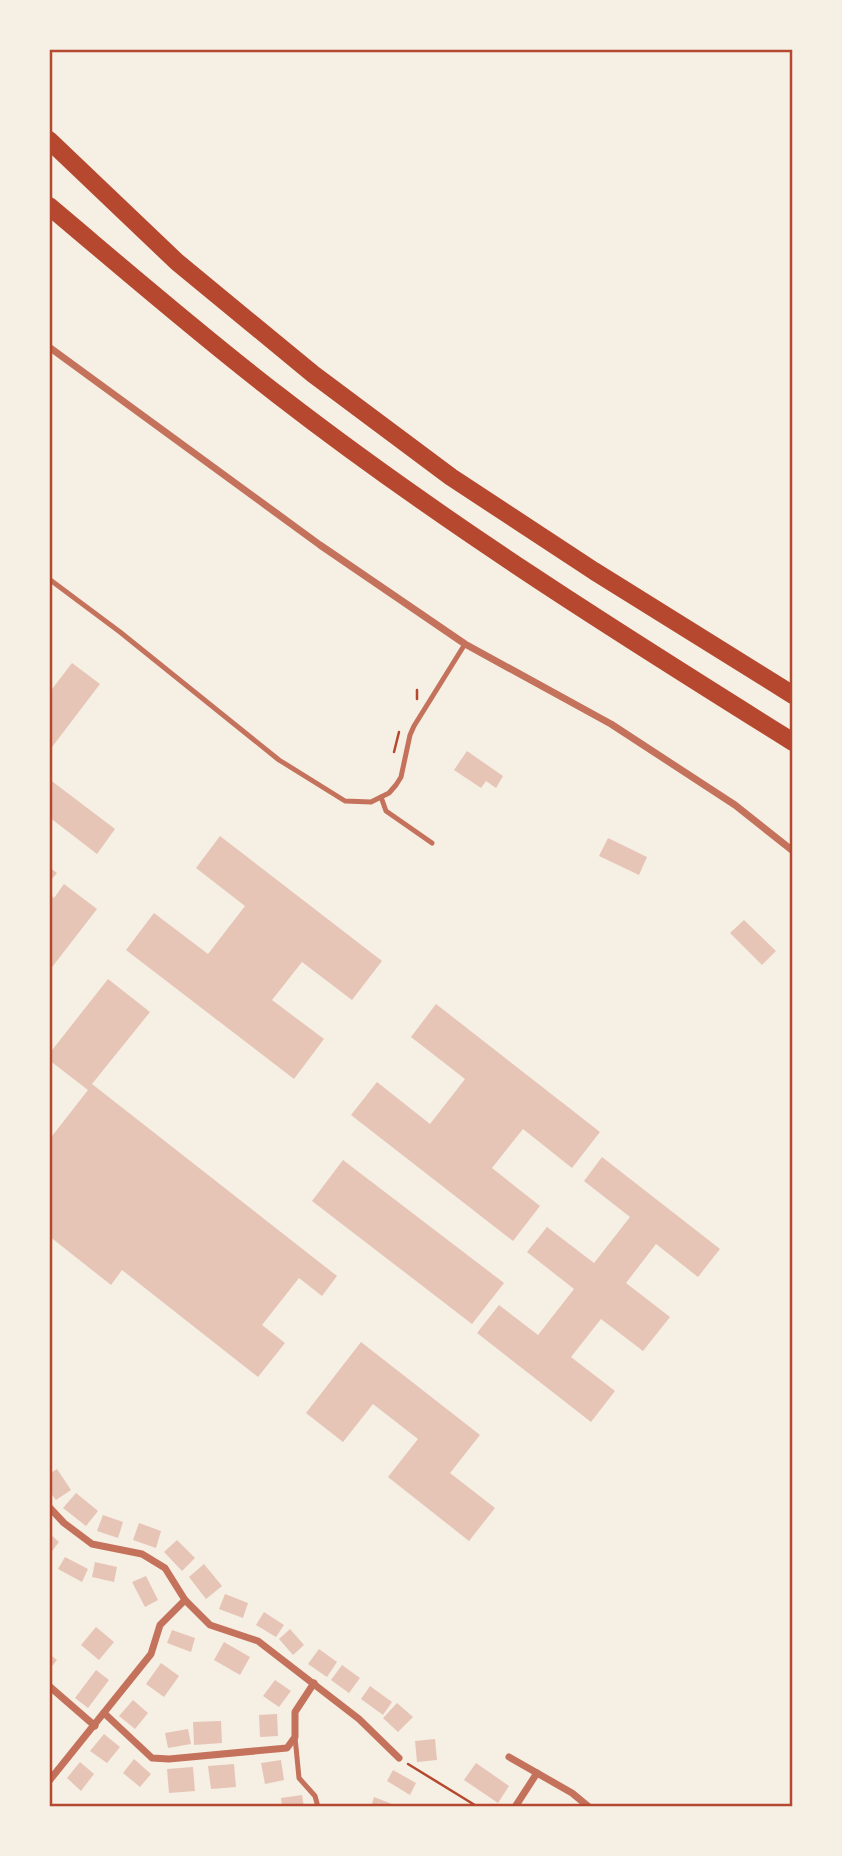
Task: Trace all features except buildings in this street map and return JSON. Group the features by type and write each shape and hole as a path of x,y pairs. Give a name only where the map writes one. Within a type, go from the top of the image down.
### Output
{"highway":[{"path":"49,137 75,166 187,270 313,374 451,477 594,571 793,695"},
{"path":"49,200 116,262"},
{"path":"49,206 278,395 438,512 586,613 793,742"}],"street":[{"path":"49,347 320,545 465,644 611,724 735,805 793,851"},
{"path":"49,1507 64,1523 92,1544 142,1554 165,1568 186,1600 210,1625 258,1641 359,1719 399,1758"},
{"path":"49,1782 151,1654 160,1625 186,1600"},
{"path":"104,1713 152,1758 169,1759 287,1748 295,1737 295,1712 314,1683"},
{"path":"49,1686 95,1726"},
{"path":"509,1757 572,1793 589,1807"},
{"path":"515,1807 537,1773"}],"lane":[{"path":"49,579 295,771 345,801 371,802 389,793 401,777 414,726 465,644"},
{"path":"380,797 386,811 432,843"},
{"path":"295,1737 299,1778 315,1796 318,1807"}],"path":[{"path":"417,690 417,702"},
{"path":"393,760 395,743 403,723"},
{"path":"399,1758 478,1807"}]}
